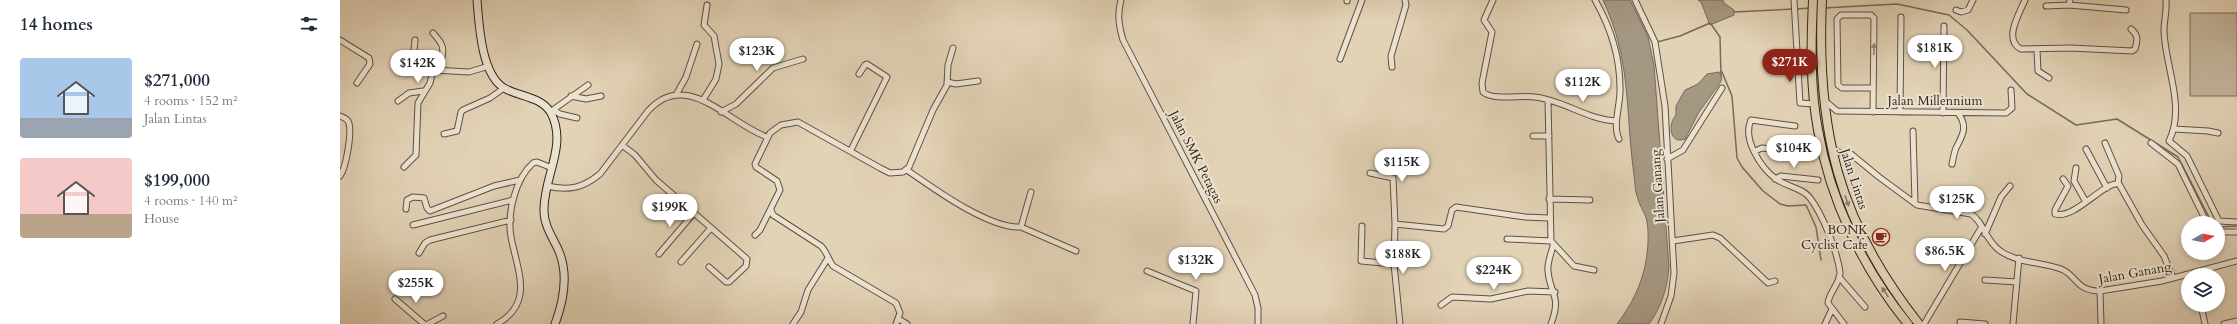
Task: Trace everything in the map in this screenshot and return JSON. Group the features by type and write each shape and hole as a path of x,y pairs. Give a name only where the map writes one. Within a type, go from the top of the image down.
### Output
{"highway":[{"name":"Jalan Lintas","path":"1813,2 1814,104 1822,152 1842,212 1866,262 1905,321"},
{"name":"Jalan Lintas","path":"1822,2 1820,39 1823,99 1826,122 1835,164 1850,208 1864,240 1890,286 1919,324"},
{"path":"1905,321 1904,313 1908,311"}],"main road":[{"path":"477,0 482,47 488,66 495,78 504,88 535,99 552,111 557,139 547,186 544,211 545,221 562,259 564,274 561,302 555,324"}],"street":[{"name":"Jalan SMK Petagas","path":"1121,0 1118,19 1124,40 1255,295 1258,324"},
{"path":"1340,59 1362,0"},
{"path":"1392,68 1391,56 1406,5 1405,0"},
{"path":"1493,0 1484,20 1492,32 1482,83 1483,92 1491,96 1534,96 1580,112 1616,121"},
{"path":"1595,0 1609,27 1618,58 1620,95 1616,121 1618,139"},
{"name":"Jalan Ganang","path":"1635,0 1655,43 1665,106 1673,240 1673,284 1661,324"},
{"path":"1956,10 1961,12 1968,10 1972,0"},
{"path":"2025,0 2014,28 2013,41 2021,49 2037,50 2071,48 2134,50 2137,36 2131,29"},
{"path":"2166,0 2167,9 2164,31 2174,91 2176,114 2174,129 2169,141 2186,156 2220,223 2237,222"},
{"path":"1794,3 1800,103 1814,104"},
{"path":"2046,6 2070,3 2126,10"},
{"path":"703,100 713,87 718,72 715,38 704,24 707,5"},
{"path":"1873,88 1842,88 1837,84 1838,19 1841,15 1871,15 1874,18 1873,112"},
{"path":"1900,112 1902,18"},
{"path":"1943,113 1944,26"},
{"path":"415,40 413,61 433,62 442,57 444,51 443,46 433,32"},
{"path":"340,40 369,58 370,64 357,83"},
{"path":"676,94 686,77 697,44"},
{"path":"755,235 780,190 780,185 756,167 755,164 767,137 781,125 798,122 851,150 890,173 900,173 907,170 947,82 948,65 953,48"},
{"path":"2037,50 2038,71 2049,78"},
{"path":"721,112 736,104 773,68 803,59"},
{"path":"404,167 416,155 418,103 430,82 433,62"},
{"path":"851,150 887,77 866,64 859,74"},
{"path":"433,70 469,72 488,66"},
{"path":"947,82 956,84 978,81"},
{"path":"552,111 588,85"},
{"path":"444,134 457,131 461,112 463,110 490,98 504,88"},
{"path":"1667,159 1683,150 1722,88"},
{"name":"Jalan Millennium","path":"1837,112 2009,112 2012,108 2011,90"},
{"path":"398,101 409,93 423,92"},
{"path":"547,186 565,189 586,185 600,174 656,101 676,94 694,96 703,100 753,132 767,137"},
{"path":"571,96 586,99 601,96"},
{"path":"1823,99 1837,112 1826,122"},
{"path":"1548,100 1549,218 1552,244 1548,270 1555,292 1555,311 1551,324"},
{"path":"552,111 576,118"},
{"path":"1952,164 1956,148 1961,143 1963,135 1963,119 1958,112"},
{"path":"340,116 345,118 349,124 346,163 340,176"},
{"path":"1795,126 1751,120 1750,142 1754,151 1775,179 1811,199 1833,242 1840,277 1865,307"},
{"path":"2174,129 2218,133"},
{"path":"1913,131 1915,203"},
{"path":"1533,136 1549,136"},
{"path":"2105,143 2120,176 2118,183 2142,226 2164,256 2174,278"},
{"path":"2151,143 2178,164 2204,216"},
{"path":"622,145 634,155 656,180 747,262 746,266 729,282 726,282 709,267"},
{"path":"1754,151 1762,148 1808,154"},
{"name":"Jalan Ganang","path":"1831,148 1842,154 1851,154 1915,203 1923,207 1971,214 1999,251 2061,269 2082,288 2100,291 2181,277"},
{"path":"2086,149 2107,188"},
{"path":"1835,164 1842,154"},
{"path":"497,324 508,316 518,302 521,294 521,283 510,235 514,200 520,180 533,163 537,162 552,168"},
{"path":"2076,168 2074,181 2086,202"},
{"path":"907,170 962,207 1011,228 1021,227 1076,251"},
{"path":"1370,173 1393,178 1395,224 1394,264 1400,324"},
{"path":"1775,179 1781,176 1818,180"},
{"path":"2063,179 2068,186 2055,210 2055,214 2068,213 2107,188 2118,183"},
{"path":"406,209 407,200 413,198 424,198 427,208 430,211 494,186 520,180"},
{"path":"1985,234 2002,198 2010,186"},
{"path":"1021,227 1031,192"},
{"path":"1549,199 1590,200"},
{"path":"414,225 514,200"},
{"path":"1395,224 1444,229 1448,226 1452,210 1456,207 1525,217 1549,218"},
{"path":"770,210 773,215 821,246 826,251 828,258 834,266 896,303 900,308 898,322 907,324"},
{"path":"659,254 694,213"},
{"path":"419,253 425,243 430,240 511,220"},
{"path":"1362,226 1361,261 1394,264"},
{"path":"681,262 711,228"},
{"path":"1924,324 1982,228"},
{"path":"2225,232 2237,232"},
{"path":"1673,240 1712,235 1720,238 1768,283 1775,281"},
{"path":"1507,239 1552,244 1574,266 1594,270"},
{"path":"793,324 801,312 808,290 828,258"},
{"path":"2012,324 2019,258"},
{"name":"Jalan Ganang","path":"2214,268 2237,261"},
{"path":"1147,271 1195,290 1197,299 1193,324"},
{"path":"1840,277 1828,300 1832,309 1844,324"},
{"path":"1985,280 2017,282"},
{"path":"1441,305 1452,297 1492,300 1528,291 1555,292"},
{"path":"2100,291 2101,324"},
{"path":"395,298 424,324"},
{"path":"1825,324 1832,309"},
{"path":"2202,312 2205,324"},
{"path":"428,324 443,316"},
{"path":"2224,324 2237,321"},
{"path":"1960,322 1985,324"}],"shaded area":[{"path":"1603,0 1630,0 1648,37 1654,65 1669,267 1663,297 1649,324 1617,324 1627,310 1642,278 1647,256 1648,231 1646,219 1636,190 1631,152 1626,87 1619,44"},
{"path":"1698,0 1723,0 1724,3 1734,10 1734,15 1710,25 1701,2"},
{"path":"2190,13 2237,13 2237,96 2190,96"},
{"path":"1719,72 1722,78 1720,83 1699,112 1685,139 1676,139 1673,136 1671,128 1673,119 1676,115 1676,106 1685,90 1698,84 1707,74"}],"waterway":[{"path":"1824,8 1897,4 1949,15 1967,30 2027,94 2076,125 2117,119 2178,157 2208,216"},
{"path":"1796,9 1811,8"},
{"path":"1734,12 1793,9"},
{"path":"1657,42 1680,36 1710,23"},
{"path":"1711,24 1720,37 1721,76"},
{"path":"1722,72 1732,96 1737,158 1742,167 1763,191 1780,204 1788,206 1806,205 1816,227 1821,260"},
{"path":"2225,227 2237,226"}],"place":[{"name":"BONK Cyclist Cafe","path":"1881,237"}]}
